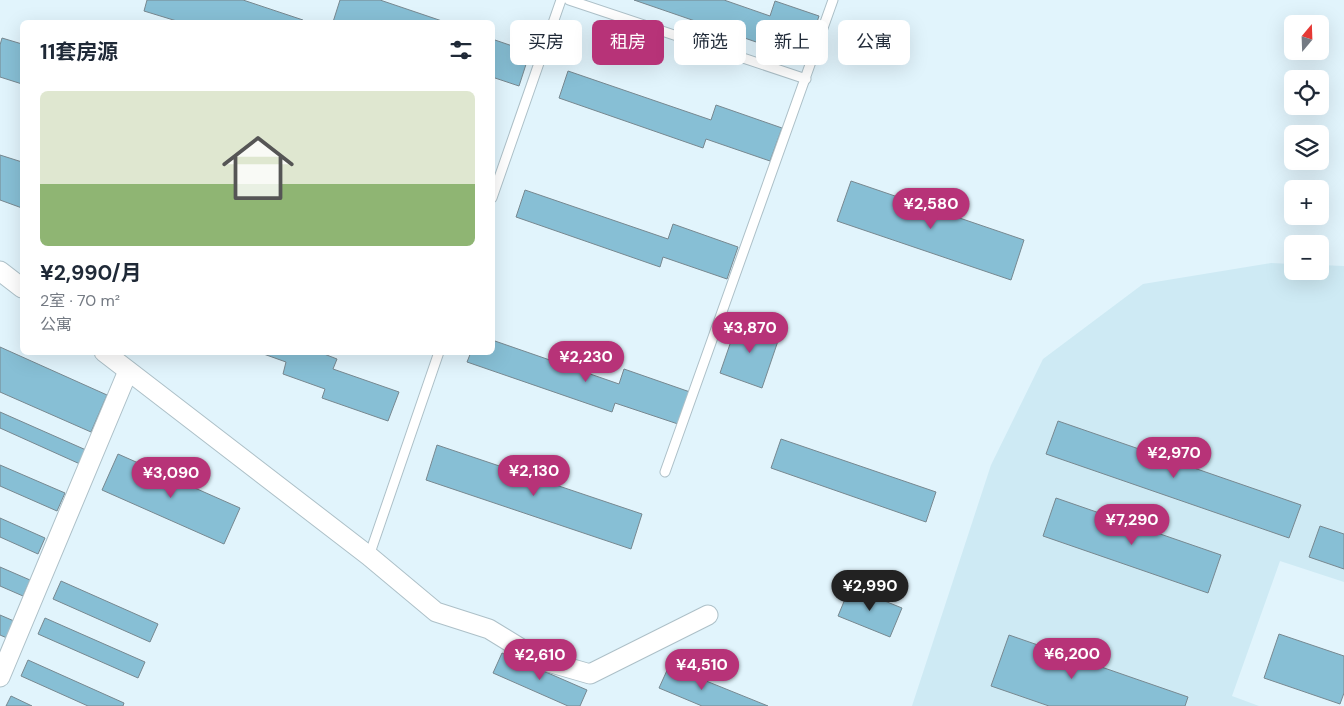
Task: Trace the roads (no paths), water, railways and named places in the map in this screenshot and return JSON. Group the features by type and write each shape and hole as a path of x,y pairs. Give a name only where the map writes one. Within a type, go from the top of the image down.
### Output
{"street":[{"path":"0,271 20,286"},
{"path":"108,355 369,556 436,612 489,629 538,659 590,674 708,615"},
{"path":"0,677 128,371"}],"lane":[{"path":"495,189 561,0"},
{"path":"569,0 806,79"},
{"path":"665,472 833,0"},
{"path":"369,556 438,355"}]}
